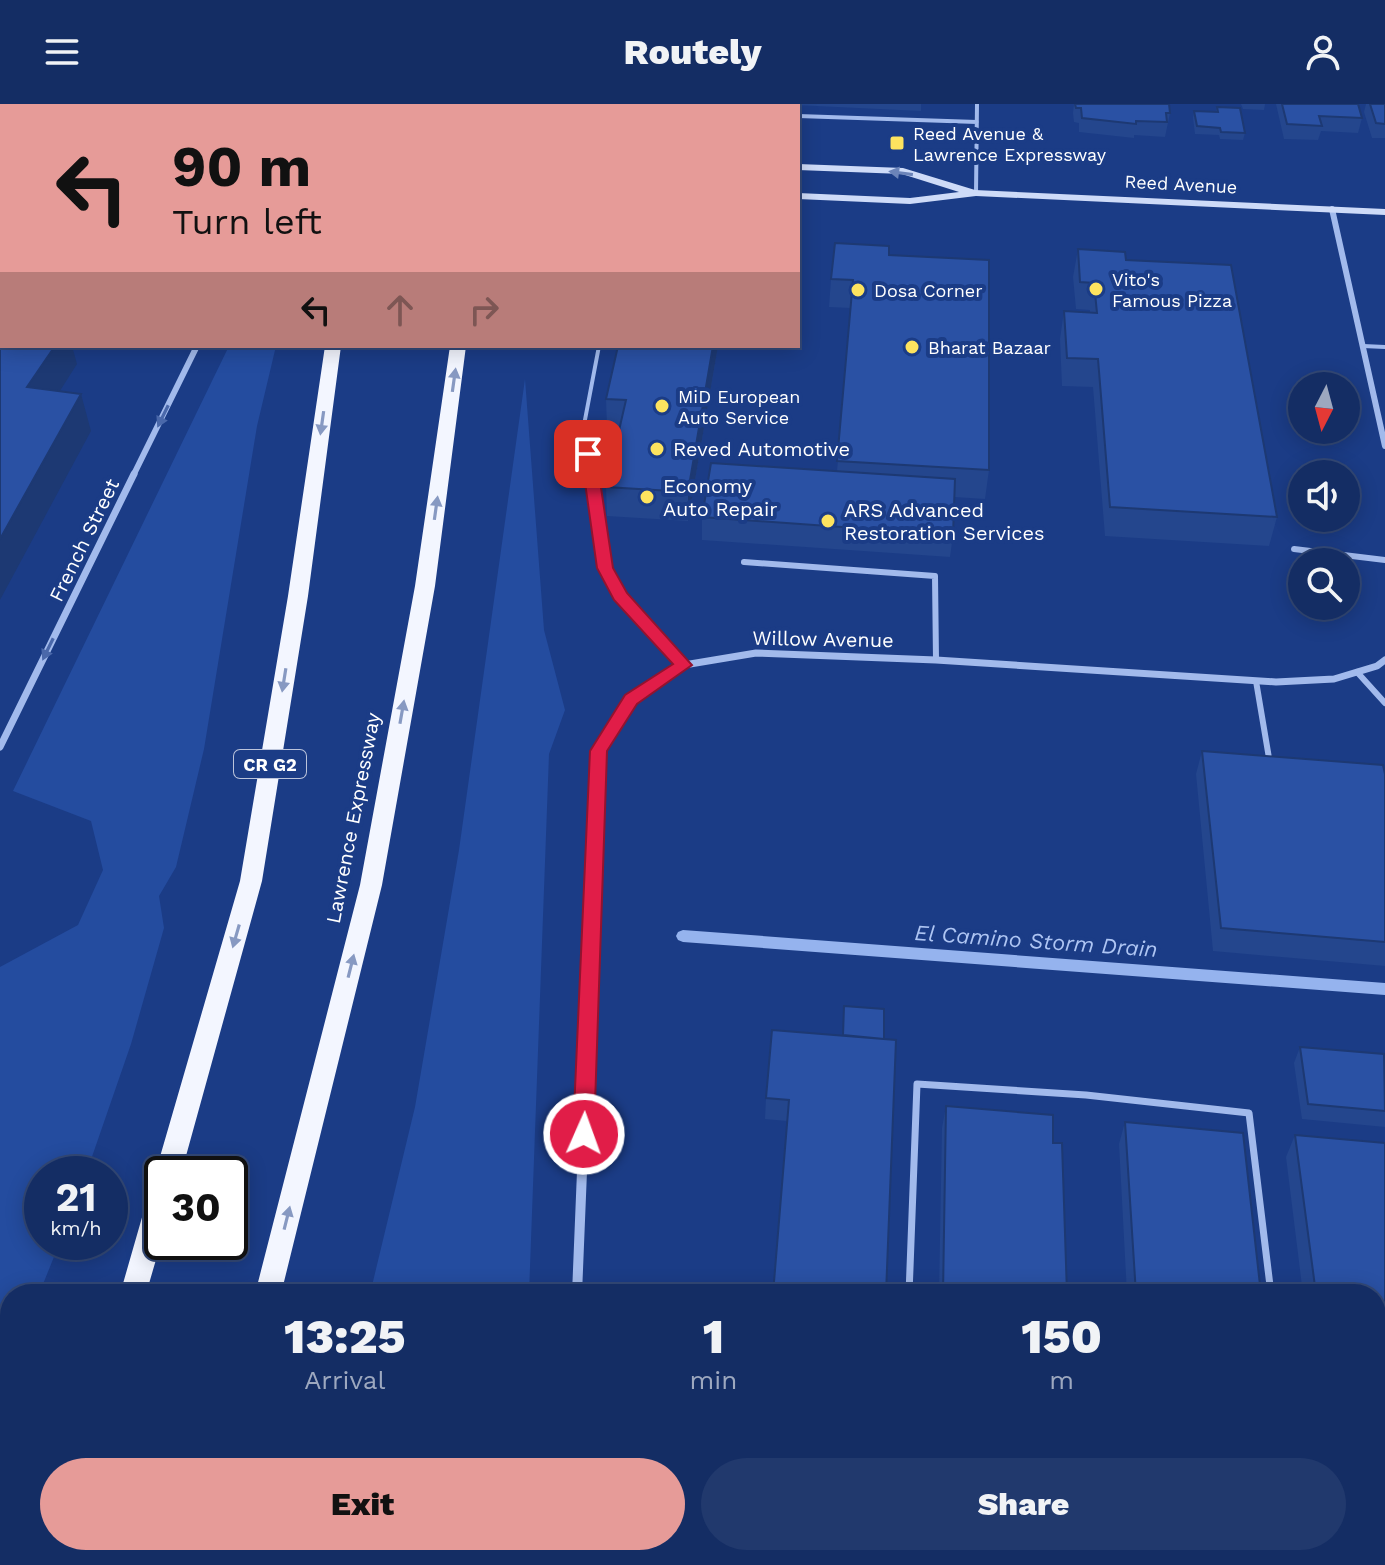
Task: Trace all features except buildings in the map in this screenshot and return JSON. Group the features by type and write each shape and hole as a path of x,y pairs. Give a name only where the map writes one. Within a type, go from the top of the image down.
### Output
{"highway":[{"name":"CR G2","path":"173,1156 251,881 298,596 333,348"},
{"name":"Lawrence Expressway","path":"271,1284 371,885 425,586 458,348"},
{"path":"136,1284 144,1256"}],"main road":[{"name":"Reed Avenue","path":"800,167 903,171 976,193"},
{"name":"Reed Avenue","path":"800,196 910,201 976,193 1385,212"}],"street":[{"path":"1332,209 1385,446"},
{"name":"French Street","path":"0,747 196,348"},
{"name":"Willow Avenue","path":"577,1284 599,751 631,699 684,665 756,653 936,660 1256,681 1334,679 1377,666 1385,660"}],"lane":[{"path":"976,193 977,104"},
{"path":"800,116 977,122"},
{"path":"1363,346 1385,347"},
{"path":"599,348 584,425 605,568 620,596 684,665"},
{"path":"1360,557 1385,560"},
{"path":"744,562 935,576 936,660"},
{"path":"1357,672 1385,703"},
{"path":"1256,681 1270,764 1284,765"},
{"path":"909,1284 917,1084 1086,1095 1249,1113 1270,1284"}],"shaded area":[{"path":"228,348 276,348 257,426 204,749 176,867 159,896 164,928 131,1044 92,1156 24,1156 24,1260 53,1260 43,1284 0,1284 0,967 78,925 103,870 91,821 13,791"},
{"path":"525,379 544,630 565,710 549,754 529,1284 372,1284 415,1107 459,850"}],"waterway":[{"name":"El Camino Storm Drain","path":"683,936 1385,989"}],"place":[{"name":"Reed Avenue & Lawrence Expressway","path":"897,143"},
{"name":"Vito's Famous Pizza","path":"1096,289"},
{"name":"Dosa Corner","path":"858,290"},
{"name":"Bharat Bazaar","path":"912,347"},
{"name":"MiD European Auto Service","path":"662,406"},
{"name":"Reved Automotive","path":"657,449"},
{"name":"Economy Auto Repair","path":"647,497"},
{"name":"ARS Advanced Restoration Services","path":"828,521"}],"route":[{"path":"584,1134 599,751 631,699 684,665 620,596 605,568 588,454"}]}
